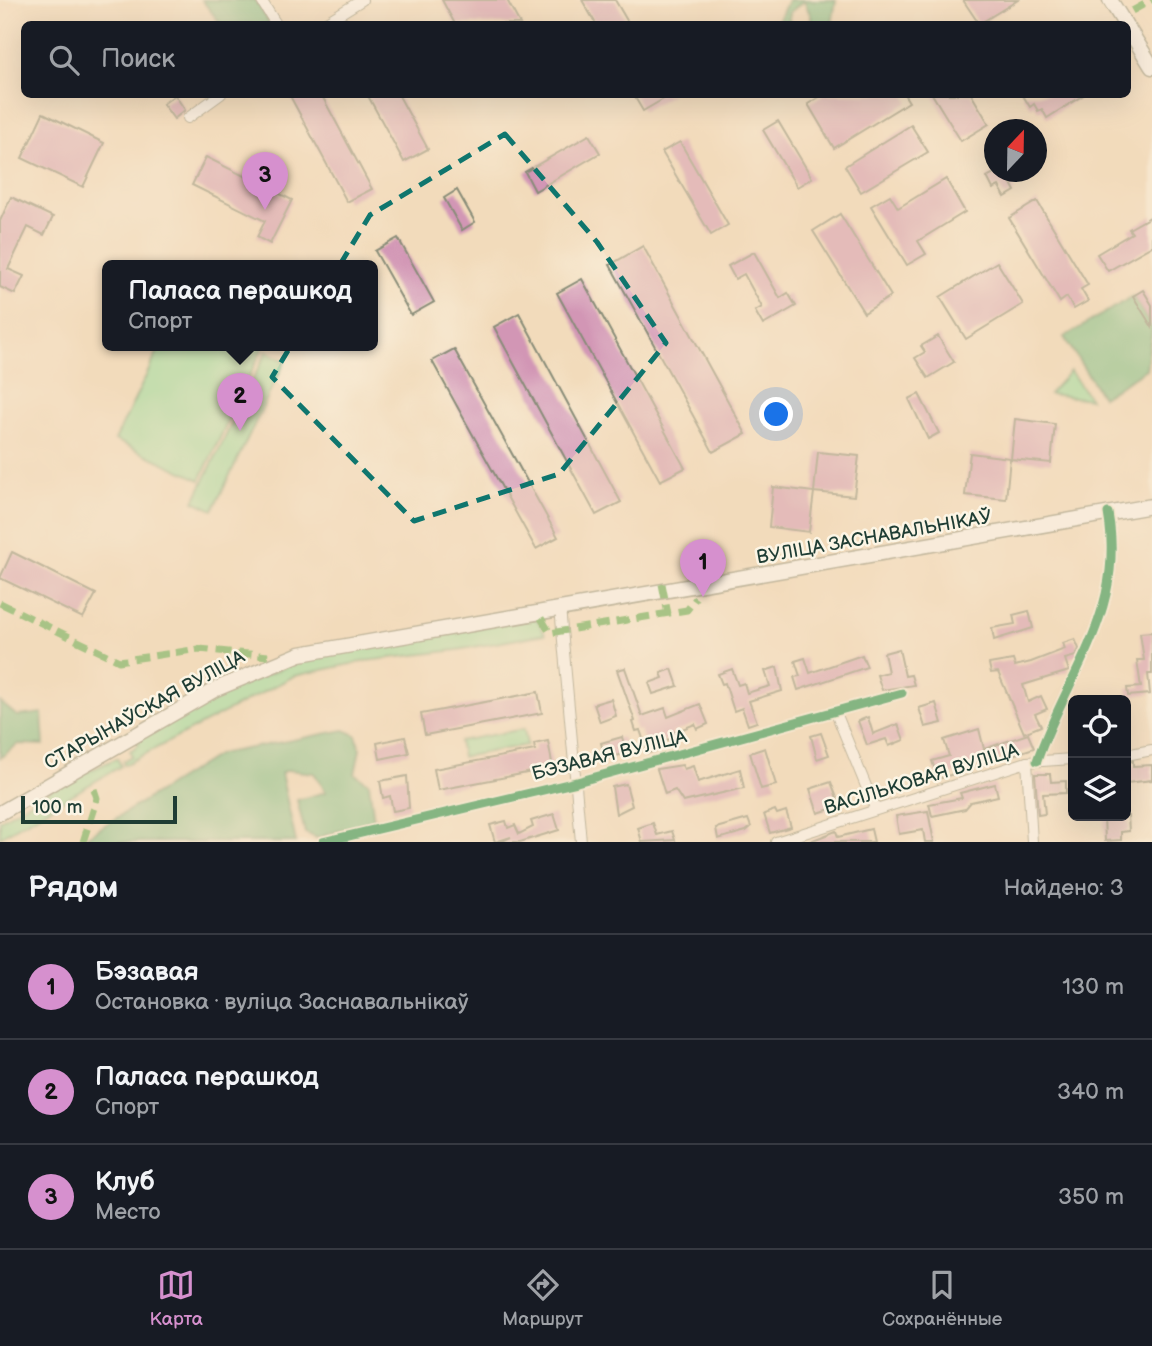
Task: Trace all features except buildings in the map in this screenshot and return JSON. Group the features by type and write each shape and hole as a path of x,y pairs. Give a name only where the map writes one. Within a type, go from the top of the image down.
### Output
{"main road":[{"path":"1110,0 1123,21"},
{"path":"1131,34 1152,67"},
{"name":"ВУЛІЦА ЗАСНАВАЛЬНІКАЎ","path":"560,607 864,558 1152,506"},
{"name":"СТАРЫНАЎСКАЯ ВУЛІЦА","path":"0,813 208,693 275,661 330,647 560,607"}],"street":[{"path":"261,0 274,21"},
{"path":"328,21 362,0"},
{"path":"188,118 216,98"},
{"name":"ВАСІЛЬКОВАЯ ВУЛІЦА","path":"1032,762 1088,653 1107,591 1114,544 1108,513"},
{"path":"560,607 581,842"},
{"name":"БЭЗАВАЯ ВУЛІЦА","path":"323,842 577,782 902,693"},
{"path":"836,713 875,808"},
{"path":"1131,754 1152,750"},
{"name":"ВАСІЛЬКОВАЯ ВУЛІЦА","path":"776,842 875,808 1032,762 1068,759"},
{"path":"1032,762 1032,842"}],"highlighted area":[{"path":"505,134 597,242 666,343 559,474 414,521 272,377 370,215"}],"green space":[{"path":"202,0 255,0 268,21 219,21"},
{"path":"788,0 836,0 832,21 811,21 804,1 790,12 789,21 778,21"},
{"path":"1133,296 1152,328 1146,369 1102,397 1064,337"},
{"path":"158,351 261,351 200,480 115,440"},
{"path":"267,351 285,361 213,510 194,501"},
{"path":"1070,371 1090,399 1049,394"},
{"path":"536,617 545,634 457,650 365,661 294,676 124,765 123,761 132,756 130,751 139,745 136,739 217,695 315,655"},
{"path":"0,702 17,716 42,713 44,745 18,744 0,758"},
{"path":"524,729 527,745 462,757 459,741"},
{"path":"344,730 356,735 360,749 355,774 369,783 374,820 317,838 305,833 297,800 326,792 314,773 288,770 281,773 296,842 78,842 219,754"},
{"path":"117,758 121,766 0,837 0,820 87,768 89,771"}],"marked path":[{"path":"1132,11 1152,0"},
{"path":"662,584 668,614"},
{"path":"541,618 550,633 687,610 696,598"},
{"path":"0,603 119,661 199,649 268,656"},
{"path":"83,842 97,798 94,789"}],"cycle path":[{"path":"1037,761 1101,612 1109,581 1111,549 1108,513"},
{"path":"323,842 577,782 902,693"}],"place":[{"name":"Клуб","path":"265,210"},
{"name":"Паласа перашкод","path":"240,431"},
{"name":"Бэзавая","path":"703,597"}]}
